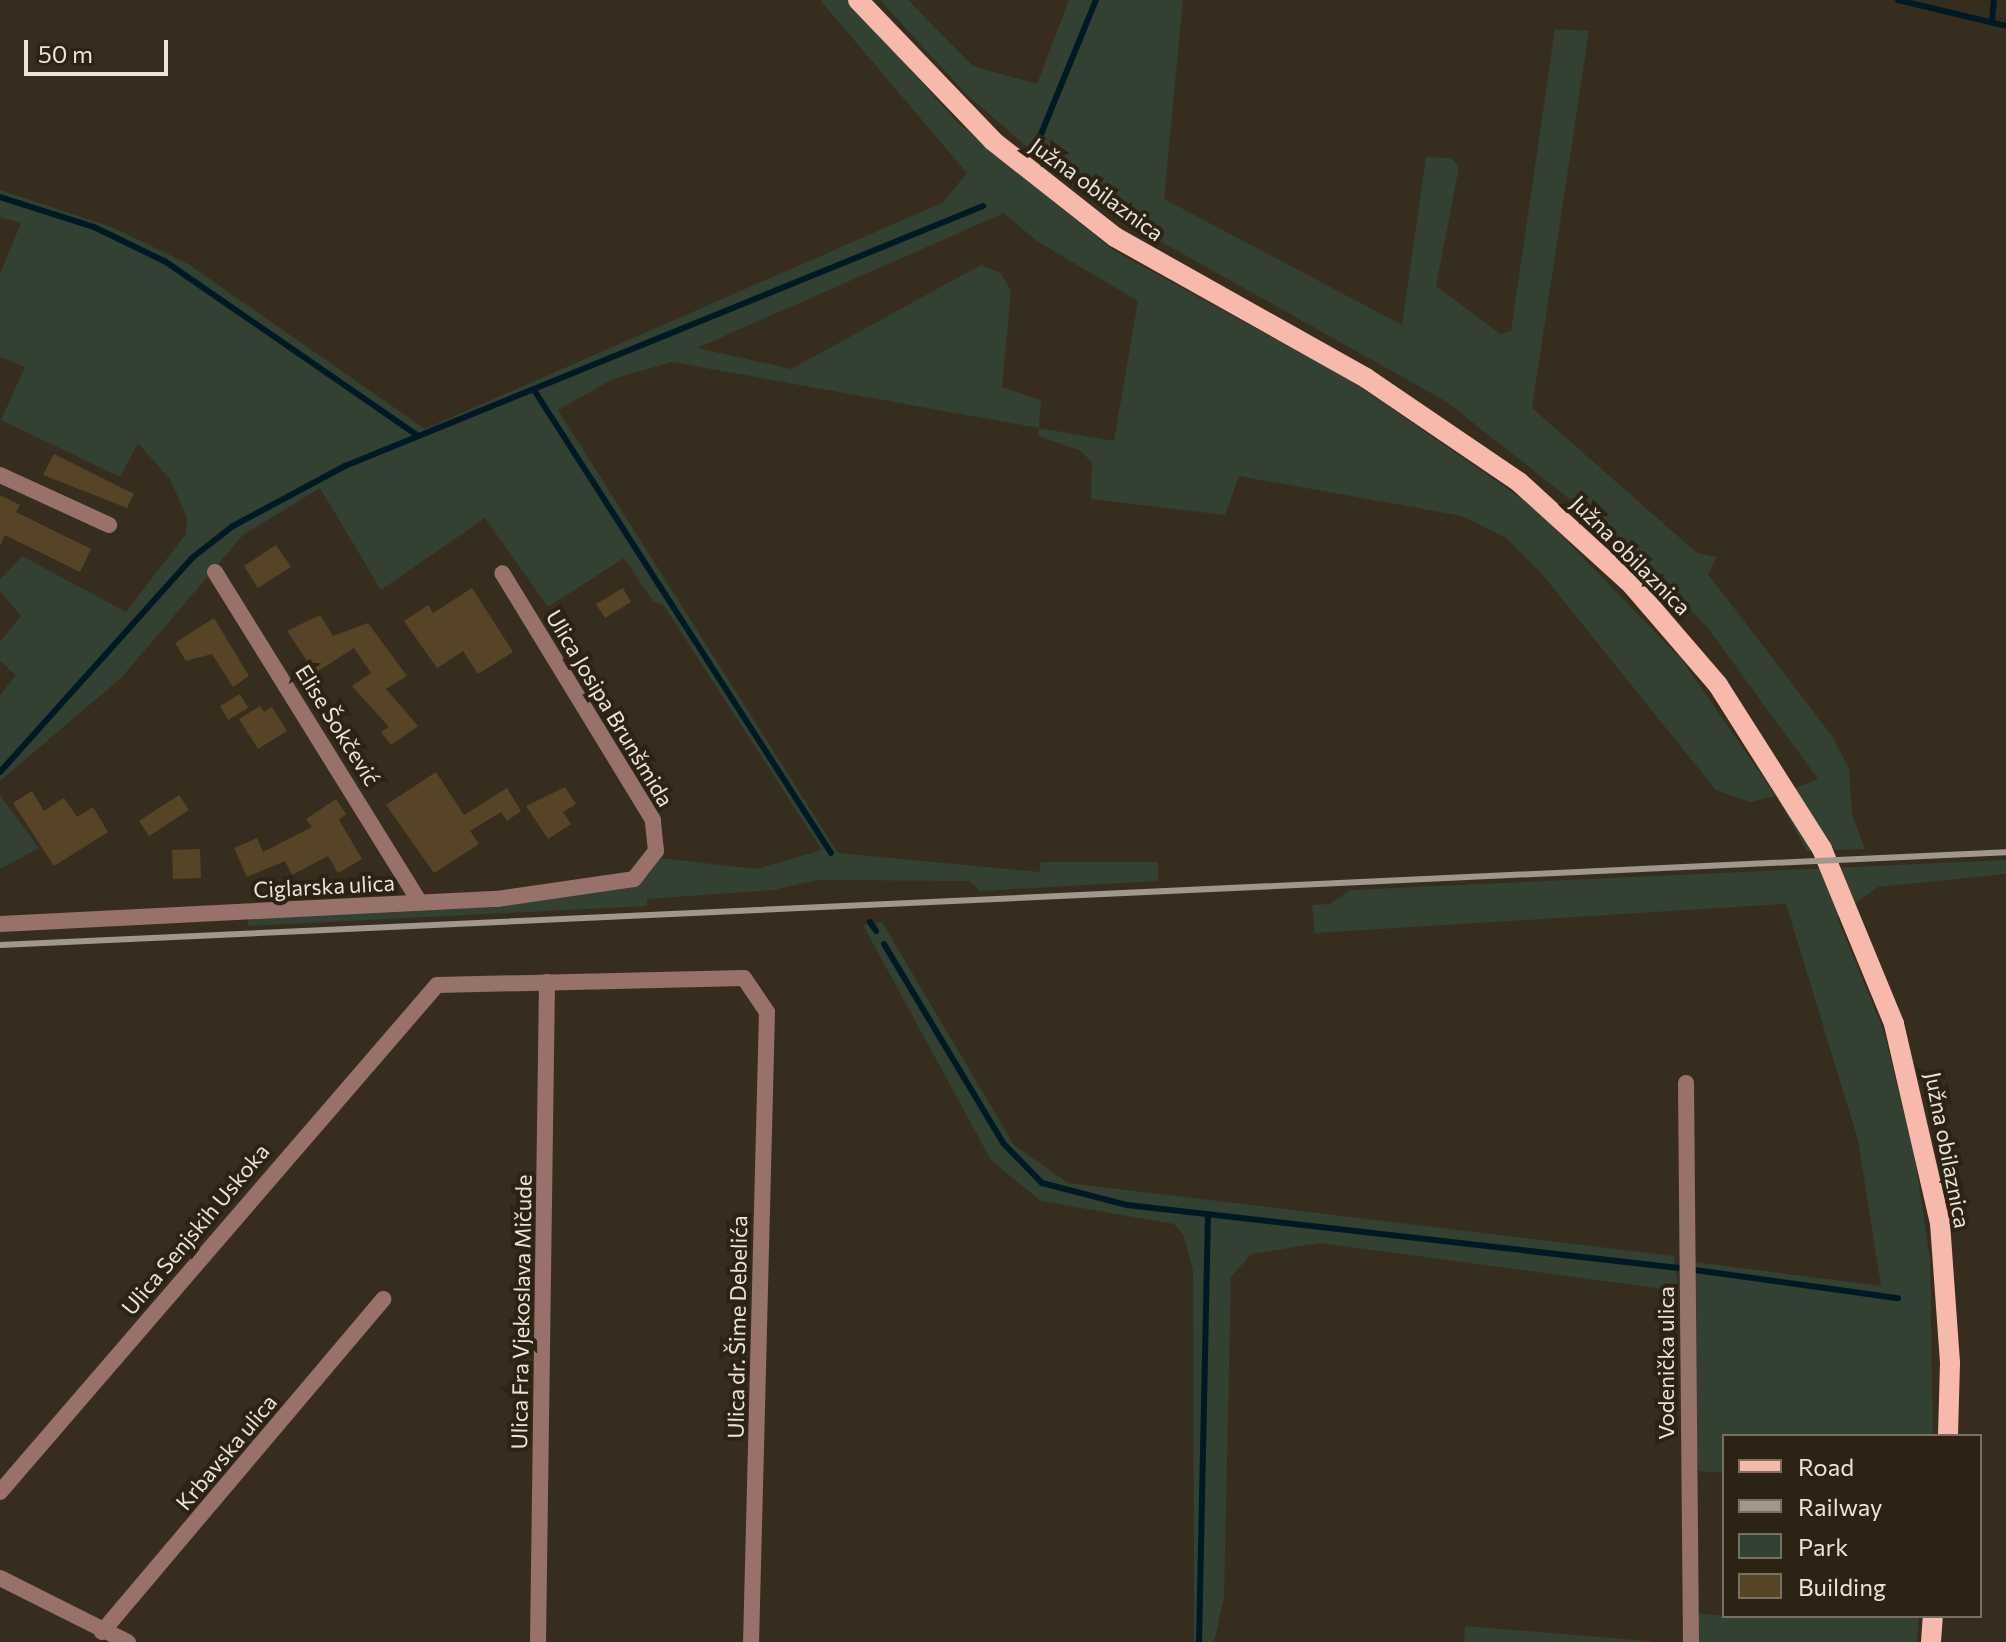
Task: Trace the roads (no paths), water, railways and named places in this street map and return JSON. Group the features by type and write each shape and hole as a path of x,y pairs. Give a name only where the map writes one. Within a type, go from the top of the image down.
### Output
{"main road":[{"name":"Južna obilaznica","path":"858,0 993,141 1115,237 1366,378 1519,482 1622,575 1680,637 1784,782 1857,926 1894,1024 1930,1161 1948,1300 1948,1434"},
{"path":"1931,1642 1933,1618"}],"street":[{"path":"0,475 109,525"},
{"name":"Elise Šokčević","path":"215,572 420,903"},
{"name":"Ulica Josipa Brunšmida","path":"502,573 653,820 656,851 645,870"},
{"name":"Ciglarska ulica","path":"0,924 420,903 593,888 634,879 645,870"},
{"name":"Ulica dr. Šime Debelića","path":"547,982 744,978 767,1012 751,1642"},
{"name":"Ulica Senjskih Uskoka","path":"0,1492 423,995 437,985 547,982"},
{"name":"Ulica Fra Vjekoslava Mičude","path":"538,1642 547,982"},
{"name":"Vodenička ulica","path":"1686,1083 1691,1642"},
{"name":"Krbavska ulica","path":"102,1632 383,1299"},
{"path":"0,1578 102,1632 128,1642"}],"waterway":[{"path":"1039,139 1096,0"},
{"path":"1898,0 2006,26"},
{"path":"1992,21 1994,0"},
{"path":"0,197 94,227 166,262 418,436"},
{"path":"0,772 192,558 233,526 345,466 983,206"},
{"path":"534,390 831,853"},
{"path":"870,922 876,931"},
{"path":"884,944 1003,1143 1042,1183 1127,1205 1678,1268"},
{"path":"1199,1642 1208,1214"},
{"path":"1695,1270 1898,1298"}],"railway":[{"path":"0,945 2006,852"}]}
